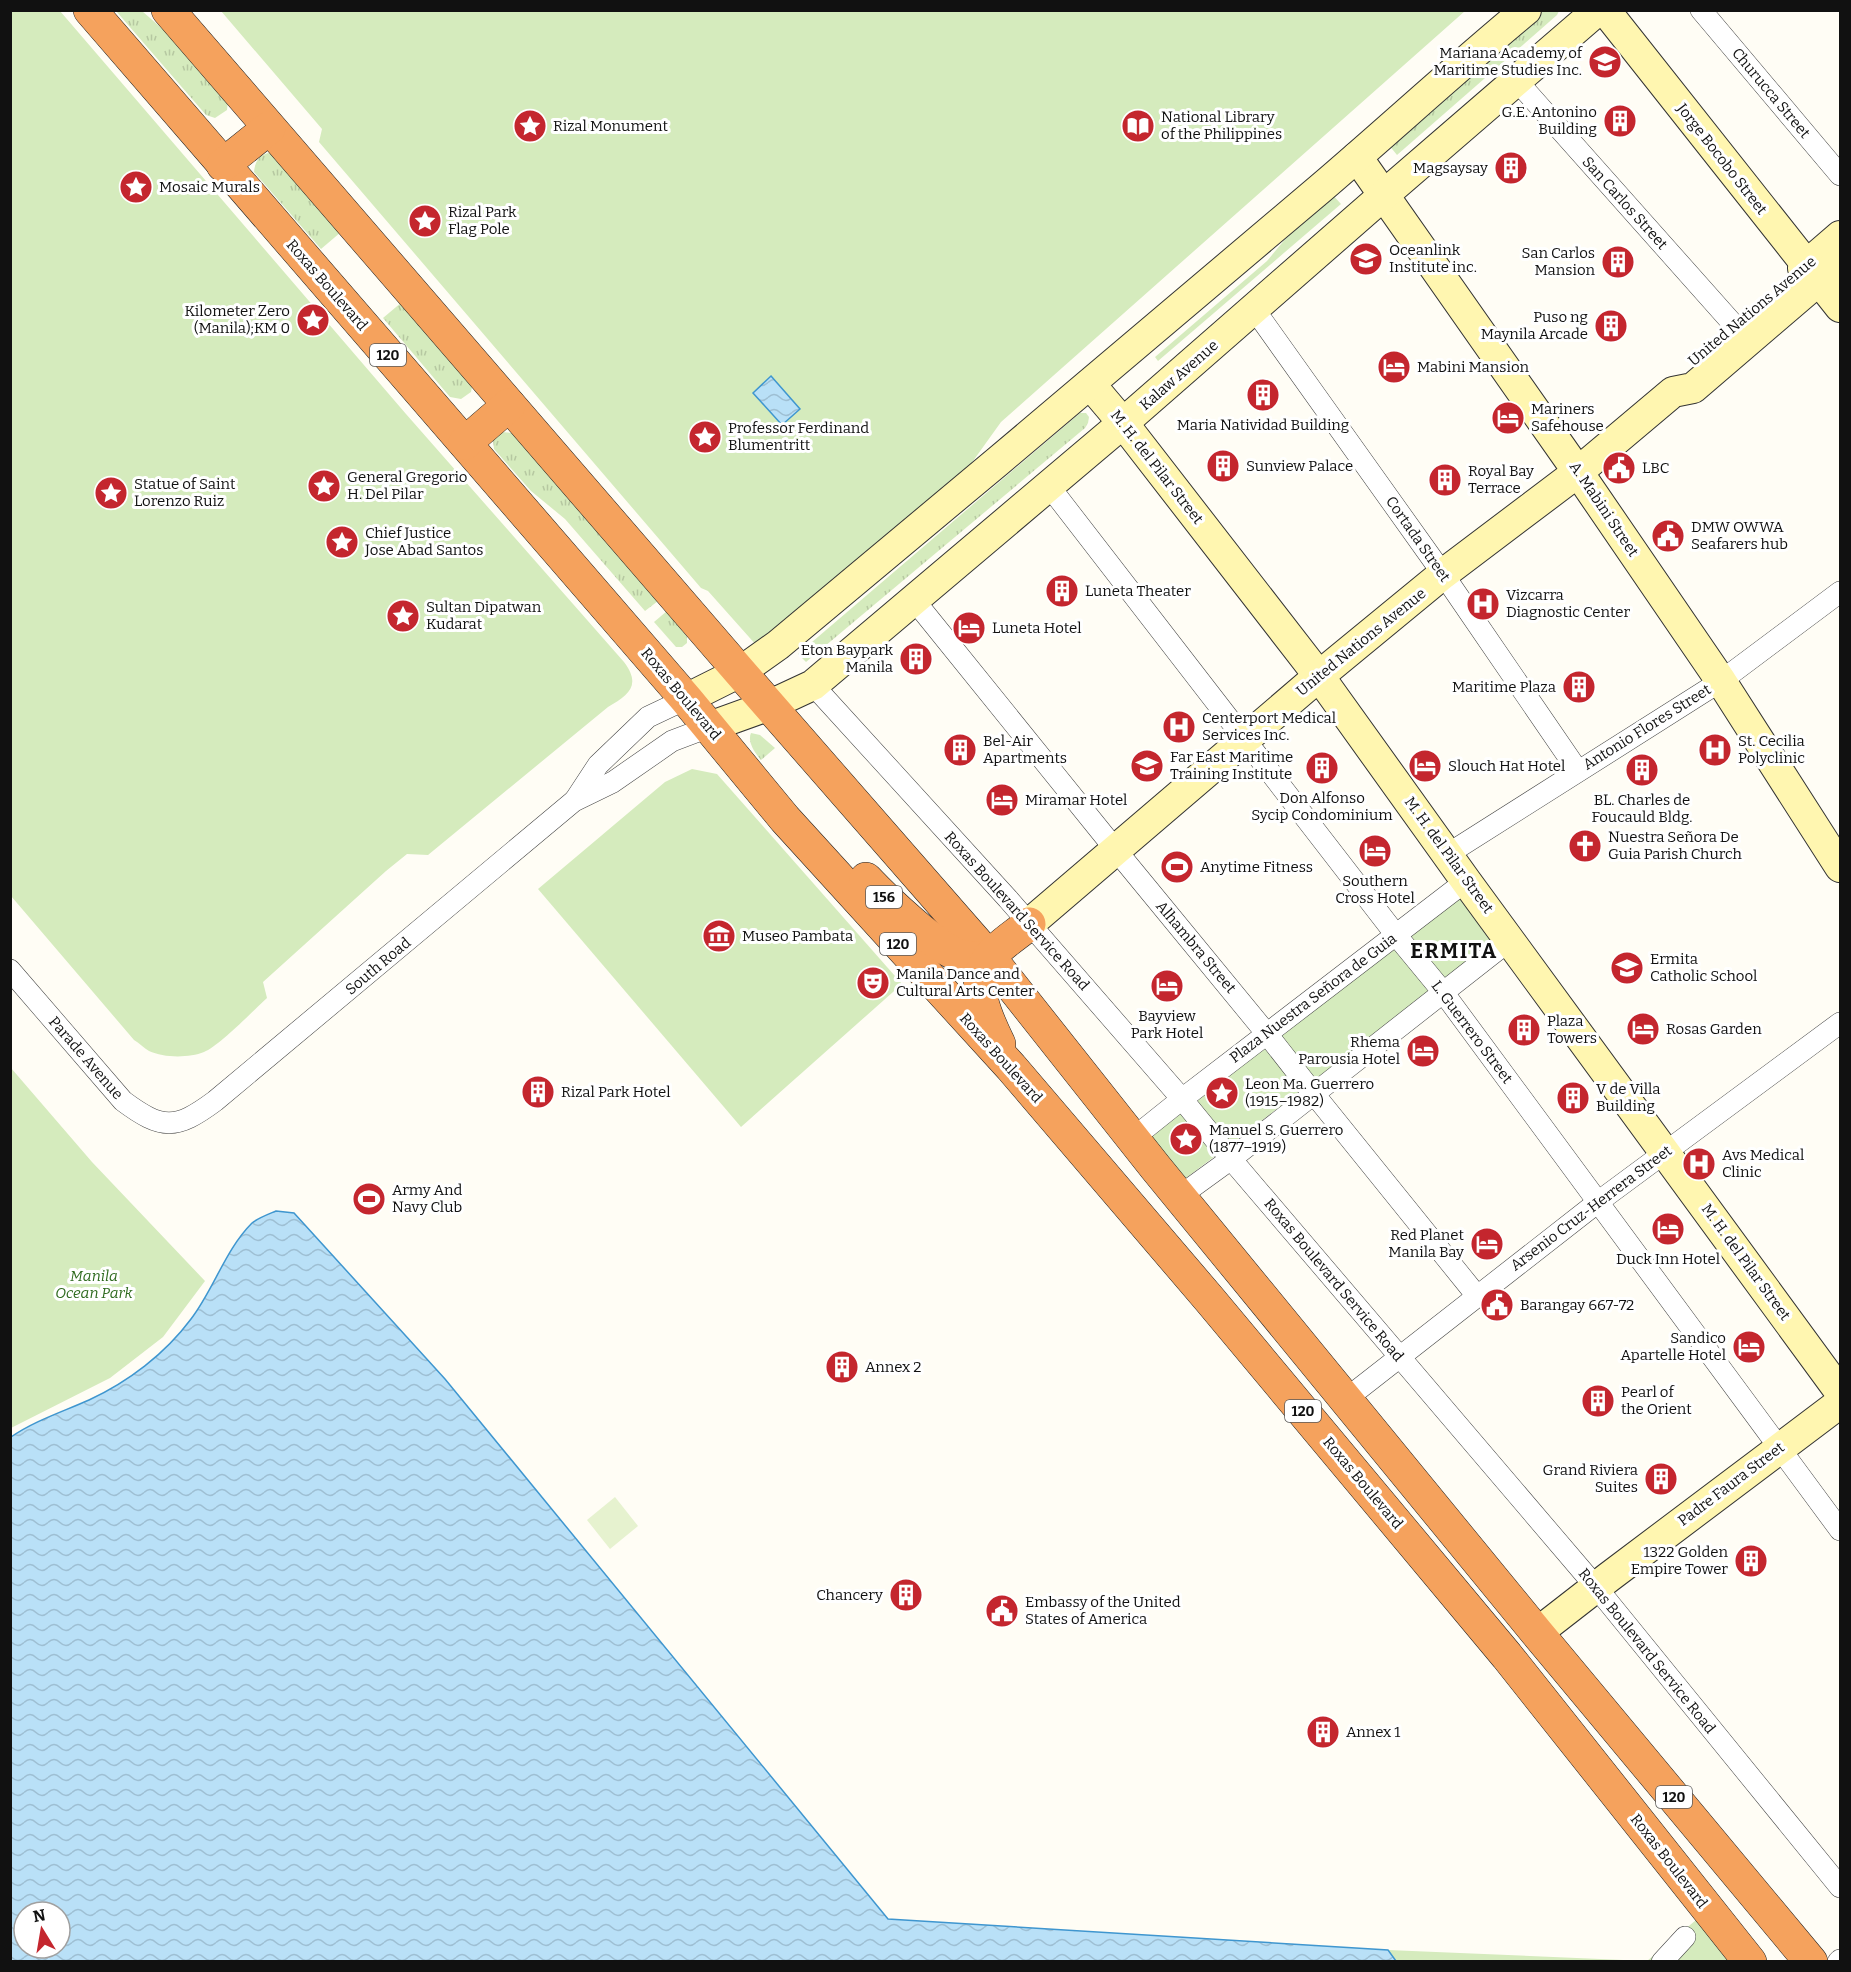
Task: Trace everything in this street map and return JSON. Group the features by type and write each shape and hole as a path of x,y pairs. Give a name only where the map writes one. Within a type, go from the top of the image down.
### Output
{"highway":[{"name":"Roxas Boulevard","path":"90,10 686,699 786,819 1011,1067 1210,1300 1507,1656 1750,1962"},
{"name":"120","path":"168,10 989,957 1132,1139 1537,1633 1811,1962"},
{"path":"223,165 269,128"},
{"path":"465,443 509,405"},
{"name":"156","path":"786,819 859,871 886,900 946,950 960,956 989,957"},
{"path":"1011,1067 987,1020 982,1002 983,969 989,957 1029,924"}],"street":[{"path":"686,699 740,672 778,645 1090,384 1526,10"},
{"name":"Kalaw Avenue","path":"709,727 770,705 813,685 1123,423 1598,10"},
{"name":"Jorge Bocobo Street","path":"1605,10 1822,269 1840,308"},
{"name":"Churucca Street","path":"1701,10 1840,175"},
{"name":"San Carlos Street","path":"1517,81 1734,325"},
{"name":"A. Mabini Street","path":"1357,157 1385,194 1721,681 1840,867"},
{"name":"United Nations Avenue","path":"1029,924 1319,676 1443,574 1578,472 1673,392 1693,388 1822,269 1840,236"},
{"name":"United Nations Avenue","path":"1673,392 1680,372 1734,325 1822,269"},
{"name":"Cortada Street","path":"1254,309 1443,574 1578,771"},
{"name":"M. H. del Pilar Street","path":"1090,384 1123,423 1319,676 1840,1392"},
{"name":"L. Guerrero Street","path":"1049,486 1396,935 1443,992 1840,1530"},
{"name":"Antonio Flores Street","path":"1448,854 1721,681 1840,592"},
{"name":"Alhambra Street","path":"914,600 1268,1034 1477,1296"},
{"name":"Roxas Boulevard Service Road","path":"813,685 1029,924 1182,1099 1596,1587 1840,1887"},
{"name":"South Road","path":"574,801 598,765 648,717 686,699"},
{"name":"South Road","path":"176,1123 193,1117 215,1101 574,801 613,783 672,741 709,727"},
{"name":"Plaza Nuestra Señora de Guia","path":"1132,1139 1466,881"},
{"path":"1180,1197 1510,940"},
{"name":"Parade Avenue","path":"10,970 123,1101 141,1114 160,1122 176,1123"},
{"name":"Arsenio Cruz-Herrera Street","path":"1346,1399 1598,1202 1840,1023"},
{"name":"Padre Faura Street","path":"1537,1633 1840,1403"},
{"path":"1662,1962 1685,1937"}],"green space":[{"path":"10,11 60,11 406,414 624,662 632,677 632,684 627,694 608,707 428,855 407,854 386,871 263,982 267,998 227,1036 204,1052 191,1055 169,1056 155,1053 134,1040 11,896"},
{"path":"116,11 142,11 174,39 228,101 227,110 215,118 206,115"},
{"path":"221,11 1465,11 1001,422 968,468 757,646 708,591 701,588 319,142 322,129"},
{"path":"1542,11 1559,11 1397,155 1388,144"},
{"path":"268,153 274,155 341,232 321,249 254,172 258,160"},
{"path":"1331,193 1341,204 1158,361 1155,357 1267,261 1291,232"},
{"path":"402,302 472,387 471,392 461,399 450,397 383,318"},
{"path":"1080,413 1086,413 1089,417 1085,428 806,662 798,654"},
{"path":"501,432 512,433 658,601 645,611 565,519 531,491 494,449 493,440"},
{"path":"667,611 687,637 687,643 682,647 676,647 654,622"},
{"path":"751,733 760,735 775,748 761,760 751,744"},
{"name":"Museo Pambata","path":"692,769 717,774 902,984 741,1127 538,889 665,782"},
{"path":"1475,883 1511,931 1186,1178 1151,1137"},
{"name":"Manila Ocean Park","path":"11,1068 92,1162 205,1281 163,1337 110,1378 11,1428"},
{"path":"615,1497 638,1526 610,1549 587,1520"},
{"path":"1696,1920 1728,1961 1396,1962 1388,1950 1647,1961"}],"water":[{"path":"771,376 800,409 782,425 753,393"},
{"path":"276,1211 294,1213 445,1379 888,1919 1388,1950 1396,1961 11,1961 11,1437 39,1421 104,1393 132,1376 158,1355 191,1319 234,1245 252,1223"}],"place":[{"name":"Mariana Academy of Maritime Studies Inc.","path":"1605,62"},
{"name":"G.E. Antonino Building","path":"1620,121"},
{"name":"Rizal Monument","path":"530,126"},
{"name":"National Library of the Philippines","path":"1138,126"},
{"name":"Magsaysay","path":"1511,168"},
{"name":"Mosaic Murals","path":"136,187"},
{"name":"Rizal Park Flag Pole","path":"425,221"},
{"name":"Oceanlink Institute inc.","path":"1366,259"},
{"name":"San Carlos Mansion","path":"1618,262"},
{"name":"Kilometer Zero (Manila);KM 0","path":"313,320"},
{"name":"Puso ng Maynila Arcade","path":"1611,326"},
{"name":"Mabini Mansion","path":"1394,367"},
{"name":"Maria Natividad Building","path":"1263,395"},
{"name":"Mariners Safehouse","path":"1508,418"},
{"name":"Professor Ferdinand Blumentritt","path":"705,437"},
{"name":"Sunview Palace","path":"1223,466"},
{"name":"LBC","path":"1619,468"},
{"name":"Royal Bay Terrace","path":"1445,480"},
{"name":"General Gregorio H. Del Pilar","path":"324,486"},
{"name":"Statue of Saint Lorenzo Ruiz","path":"111,493"},
{"name":"DMW OWWA Seafarers hub","path":"1668,536"},
{"name":"Chief Justice Jose Abad Santos","path":"342,542"},
{"name":"Luneta Theater","path":"1062,591"},
{"name":"Vizcarra Diagnostic Center","path":"1483,604"},
{"name":"Sultan Dipatwan Kudarat","path":"403,616"},
{"name":"Luneta Hotel","path":"969,628"},
{"name":"Eton Baypark Manila","path":"916,659"},
{"name":"Maritime Plaza","path":"1579,687"},
{"name":"Centerport Medical Services Inc.","path":"1179,727"},
{"name":"Bel-Air Apartments","path":"960,750"},
{"name":"St. Cecilia Polyclinic","path":"1715,750"},
{"name":"Far East Maritime Training Institute","path":"1147,766"},
{"name":"Slouch Hat Hotel","path":"1425,766"},
{"name":"Don Alfonso Sycip Condominium","path":"1322,768"},
{"name":"BL. Charles de Foucauld Bldg.","path":"1642,770"},
{"name":"Miramar Hotel","path":"1002,800"},
{"name":"Nuestra Señora De Guia Parish Church","path":"1585,846"},
{"name":"Southern Cross Hotel","path":"1375,851"},
{"name":"Anytime Fitness","path":"1177,867"},
{"name":"Museo Pambata","path":"719,936"},
{"name":"Ermita Catholic School","path":"1627,968"},
{"name":"Manila Dance and Cultural Arts Center","path":"873,983"},
{"name":"Bayview Park Hotel","path":"1167,986"},
{"name":"Rosas Garden","path":"1643,1029"},
{"name":"Plaza Towers","path":"1524,1030"},
{"name":"Rhema Parousia Hotel","path":"1423,1051"},
{"name":"Rizal Park Hotel","path":"538,1092"},
{"name":"Leon Ma. Guerrero (1915–1982)","path":"1222,1093"},
{"name":"V de Villa Building","path":"1573,1098"},
{"name":"Manuel S. Guerrero (1877–1919)","path":"1186,1139"},
{"name":"Avs Medical Clinic","path":"1699,1164"},
{"name":"Army And Navy Club","path":"369,1199"},
{"name":"Duck Inn Hotel","path":"1668,1229"},
{"name":"Red Planet Manila Bay","path":"1487,1244"},
{"name":"Barangay 667-72","path":"1497,1305"},
{"name":"Sandico Apartelle Hotel","path":"1749,1347"},
{"name":"Annex 2","path":"842,1367"},
{"name":"Pearl of the Orient","path":"1598,1401"},
{"name":"Grand Riviera Suites","path":"1661,1479"},
{"name":"1322 Golden Empire Tower","path":"1751,1561"},
{"name":"Chancery","path":"906,1595"},
{"name":"Embassy of the United States of America","path":"1002,1611"},
{"name":"Annex 1","path":"1323,1732"}],"district":[{"name":"ERMITA","path":"1454,951"}]}
